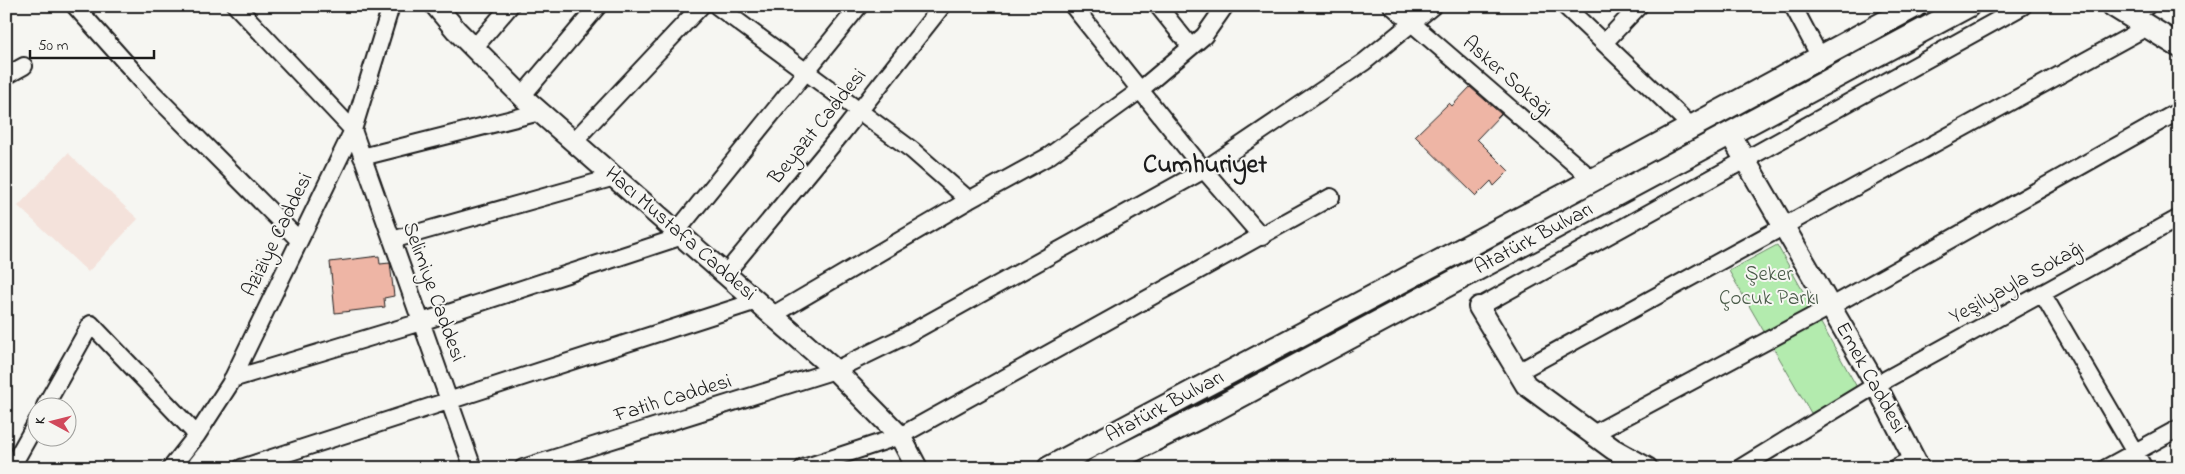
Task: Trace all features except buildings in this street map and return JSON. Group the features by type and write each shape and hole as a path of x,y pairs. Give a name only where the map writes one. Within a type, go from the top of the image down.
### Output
{"main road":[{"name":"Atatürk Bulvarı","path":"1049,468 1593,180 1916,6"},
{"name":"Atatürk Bulvarı","path":"1098,468 1216,409 1968,6"},
{"path":"2134,14 2179,46"}],"street":[{"path":"75,6 150,90 299,240"},
{"path":"236,6 353,130"},
{"name":"Hacı Mustafa Caddesi","path":"436,6 474,48 522,96 835,370 900,436 917,468"},
{"path":"474,48 510,6"},
{"path":"522,96 598,6"},
{"path":"574,141 701,6"},
{"path":"716,6 912,150 969,200"},
{"path":"232,379 421,322 680,233 859,6"},
{"name":"Beyazıt Caddesi","path":"726,273 942,6"},
{"path":"1073,6 1139,91 1262,237"},
{"path":"1158,6 1191,47"},
{"path":"774,315 969,200 1049,156 1139,91 1204,36 1225,6"},
{"name":"Asker Sokağı","path":"1392,6 1593,180"},
{"name":"Fatih Caddesi","path":"523,468 835,370 903,337 1204,170 1364,62 1432,6"},
{"path":"1565,6 1692,126"},
{"path":"1604,43 1639,6"},
{"path":"1793,6 1820,57"},
{"path":"1647,468 1613,449 1526,385 1479,307 2023,6"},
{"name":"Aziziye Caddesi","path":"172,468 197,435 232,379 353,130 387,9"},
{"path":"1518,372 1784,227 2134,14"},
{"path":"6,76 24,66"},
{"path":"1593,434 1830,307 2179,111"},
{"path":"362,157 540,112"},
{"name":"Selimiye Caddesi","path":"353,130 473,468"},
{"name":"Emek Caddesi","path":"1730,134 1876,385 1916,463"},
{"path":"392,240 615,177"},
{"path":"802,468 900,436 1262,237 1331,197"},
{"name":"Yeşilyayla Sokağı","path":"1740,468 1876,385 2179,218"},
{"path":"2042,293 2144,468"},
{"path":"242,468 757,301"},
{"path":"51,396 92,324 197,435"},
{"path":"2106,468 2179,428"},
{"path":"11,468 28,438"},
{"path":"1895,468 1916,463"}],"shaded area":[{"path":"68,153 138,219 88,272 18,206"}],"green space":[{"name":"Şeker Çocuk Parkı","path":"1777,245 1858,389 1811,413 1729,271"}],"district":[{"name":"Cumhuriyet","path":"1205,166"}]}
